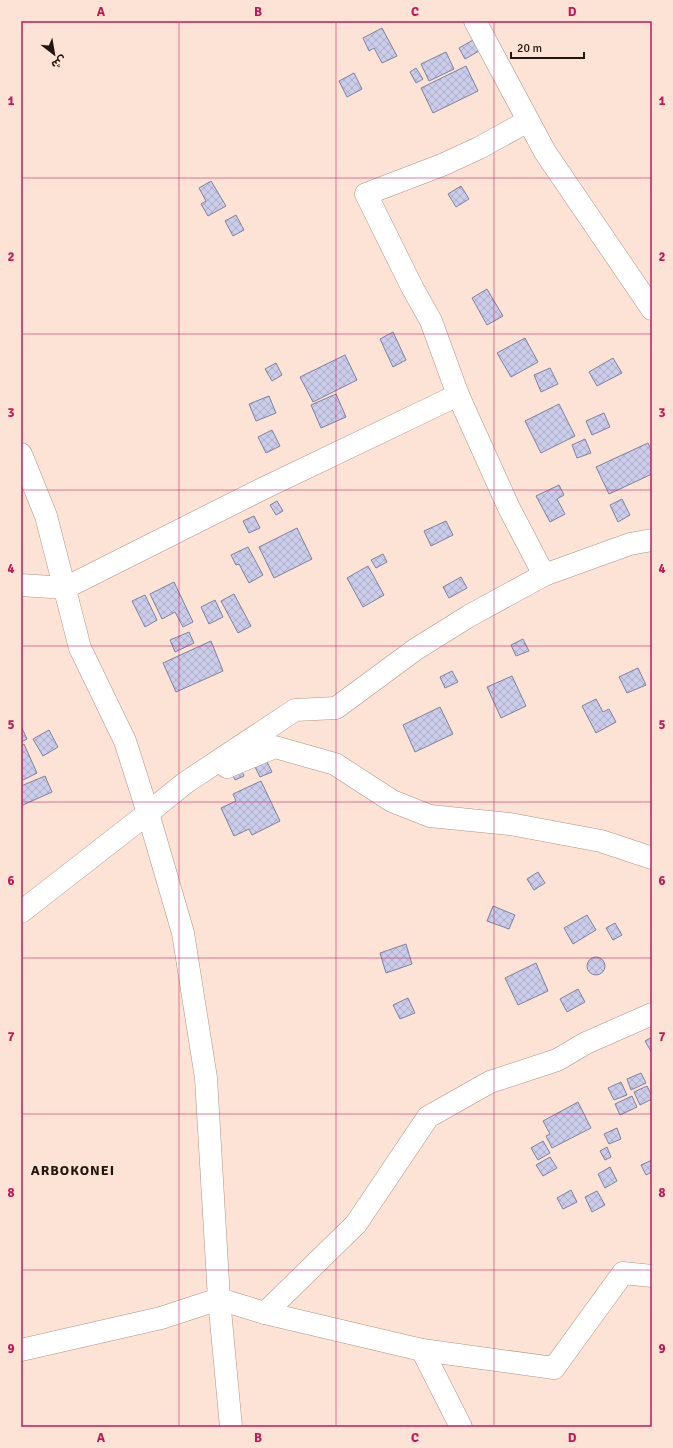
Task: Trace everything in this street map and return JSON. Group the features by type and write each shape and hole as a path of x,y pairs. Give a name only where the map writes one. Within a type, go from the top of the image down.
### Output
{"street":[{"path":"475,21 545,152 652,309"},
{"path":"528,121 479,148 442,165 366,194 412,287 431,321 458,395 510,508 544,575"},
{"path":"21,585 65,588 262,489 458,395"},
{"path":"21,454 46,516 80,648 125,741 183,933 204,1070 219,1299 231,1427"},
{"path":"21,912 185,783 295,710 336,708 416,649 469,616 544,575 630,544 652,540"},
{"path":"185,783 275,747 335,764 392,801 430,816 510,824 600,841 652,858"},
{"path":"265,1313 356,1224 428,1117 490,1082 556,1060 586,1043 652,1014"},
{"path":"21,1350 160,1318 219,1299 265,1313 422,1350 554,1368 623,1273 652,1276"},
{"path":"422,1350 461,1427"}],"building":[{"path":"382,28 397,56 382,63 374,48 369,51 363,38"},
{"path":"473,40 479,51 465,59 459,48"},
{"path":"446,52 454,69 429,81 421,64"},
{"path":"466,66 478,91 433,113 421,88"},
{"path":"416,68 423,79 416,83 410,72"},
{"path":"354,73 362,89 347,97 339,81"},
{"path":"211,181 226,206 208,216 201,204 206,201 199,188"},
{"path":"461,186 469,199 456,207 448,194"},
{"path":"236,215 244,230 233,236 225,221"},
{"path":"487,289 503,316 487,325 472,298"},
{"path":"393,332 406,360 393,367 380,339"},
{"path":"525,338 538,362 511,377 497,353"},
{"path":"345,355 357,380 313,402 300,377"},
{"path":"613,358 622,373 597,386 589,372"},
{"path":"276,363 282,375 272,381 265,369"},
{"path":"550,368 558,384 541,392 534,375"},
{"path":"336,394 346,417 321,428 311,405"},
{"path":"269,396 276,413 256,421 249,404"},
{"path":"559,404 575,436 541,453 525,421"},
{"path":"604,413 610,427 592,435 586,421"},
{"path":"272,430 280,446 266,453 258,437"},
{"path":"585,439 591,453 577,458 572,445"},
{"path":"648,443 652,452 652,474 609,494 596,467"},
{"path":"559,485 564,495 557,499 565,514 550,522 536,496"},
{"path":"622,499 630,515 618,522 610,505"},
{"path":"277,501 283,511 276,515 270,505"},
{"path":"254,516 260,528 249,533 243,521"},
{"path":"446,521 453,535 431,546 424,531"},
{"path":"297,528 312,559 274,578 259,547"},
{"path":"248,547 263,575 249,583 239,564 236,565 231,555"},
{"path":"383,554 387,562 376,568 371,560"},
{"path":"368,566 384,595 363,607 347,578"},
{"path":"461,577 467,588 449,598 443,587"},
{"path":"174,582 193,622 183,627 175,612 162,619 150,594"},
{"path":"234,594 251,626 238,633 221,601"},
{"path":"145,595 157,620 145,627 132,601"},
{"path":"215,600 223,617 209,624 201,607"},
{"path":"189,632 194,643 175,652 170,640"},
{"path":"523,639 529,651 516,656 511,645"},
{"path":"211,641 223,671 176,692 163,663"},
{"path":"638,668 646,685 627,693 619,677"},
{"path":"452,671 458,682 445,688 440,677"},
{"path":"512,676 526,706 501,718 487,687"},
{"path":"596,699 603,712 609,709 616,722 596,733 582,706"},
{"path":"440,707 453,734 415,752 403,725"},
{"path":"21,726 27,739 21,742"},
{"path":"49,730 58,747 43,756 33,739"},
{"path":"24,744 37,773 21,781 21,746"},
{"path":"266,760 272,772 260,777 254,765"},
{"path":"239,765 244,776 235,780 230,769"},
{"path":"45,776 52,792 23,805 21,800 21,786"},
{"path":"261,781 280,821 252,835 249,829 234,836 221,808 236,801 233,794"},
{"path":"538,872 545,883 534,890 527,879"},
{"path":"493,906 515,915 509,929 487,921"},
{"path":"587,915 596,930 573,944 564,928"},
{"path":"615,923 622,935 613,940 606,928"},
{"path":"406,944 412,964 386,973 380,953"},
{"path":"596,957 602,960 605,966 602,972 596,975 590,972 587,966 590,960"},
{"path":"536,963 548,991 518,1005 505,978"},
{"path":"578,989 585,1002 567,1012 560,999"},
{"path":"408,998 415,1013 400,1019 393,1005"},
{"path":"652,1037 652,1053 645,1041"},
{"path":"641,1073 646,1083 631,1090 627,1079"},
{"path":"621,1082 627,1095 614,1100 608,1088"},
{"path":"647,1086 652,1099 640,1105 634,1092"},
{"path":"632,1096 637,1107 620,1115 615,1104"},
{"path":"578,1102 591,1128 552,1148 546,1136 550,1134 543,1121"},
{"path":"617,1128 621,1139 609,1144 604,1134"},
{"path":"543,1141 550,1153 538,1160 531,1148"},
{"path":"607,1147 611,1157 605,1160 600,1151"},
{"path":"550,1157 557,1168 543,1176 536,1165"},
{"path":"652,1160 652,1172 646,1175 641,1165"},
{"path":"610,1167 617,1181 605,1188 598,1174"},
{"path":"571,1190 577,1202 563,1209 557,1198"},
{"path":"597,1191 605,1205 592,1212 585,1197"}],"district":[{"name":"ARBOKONEI","path":"73,1170"}]}
